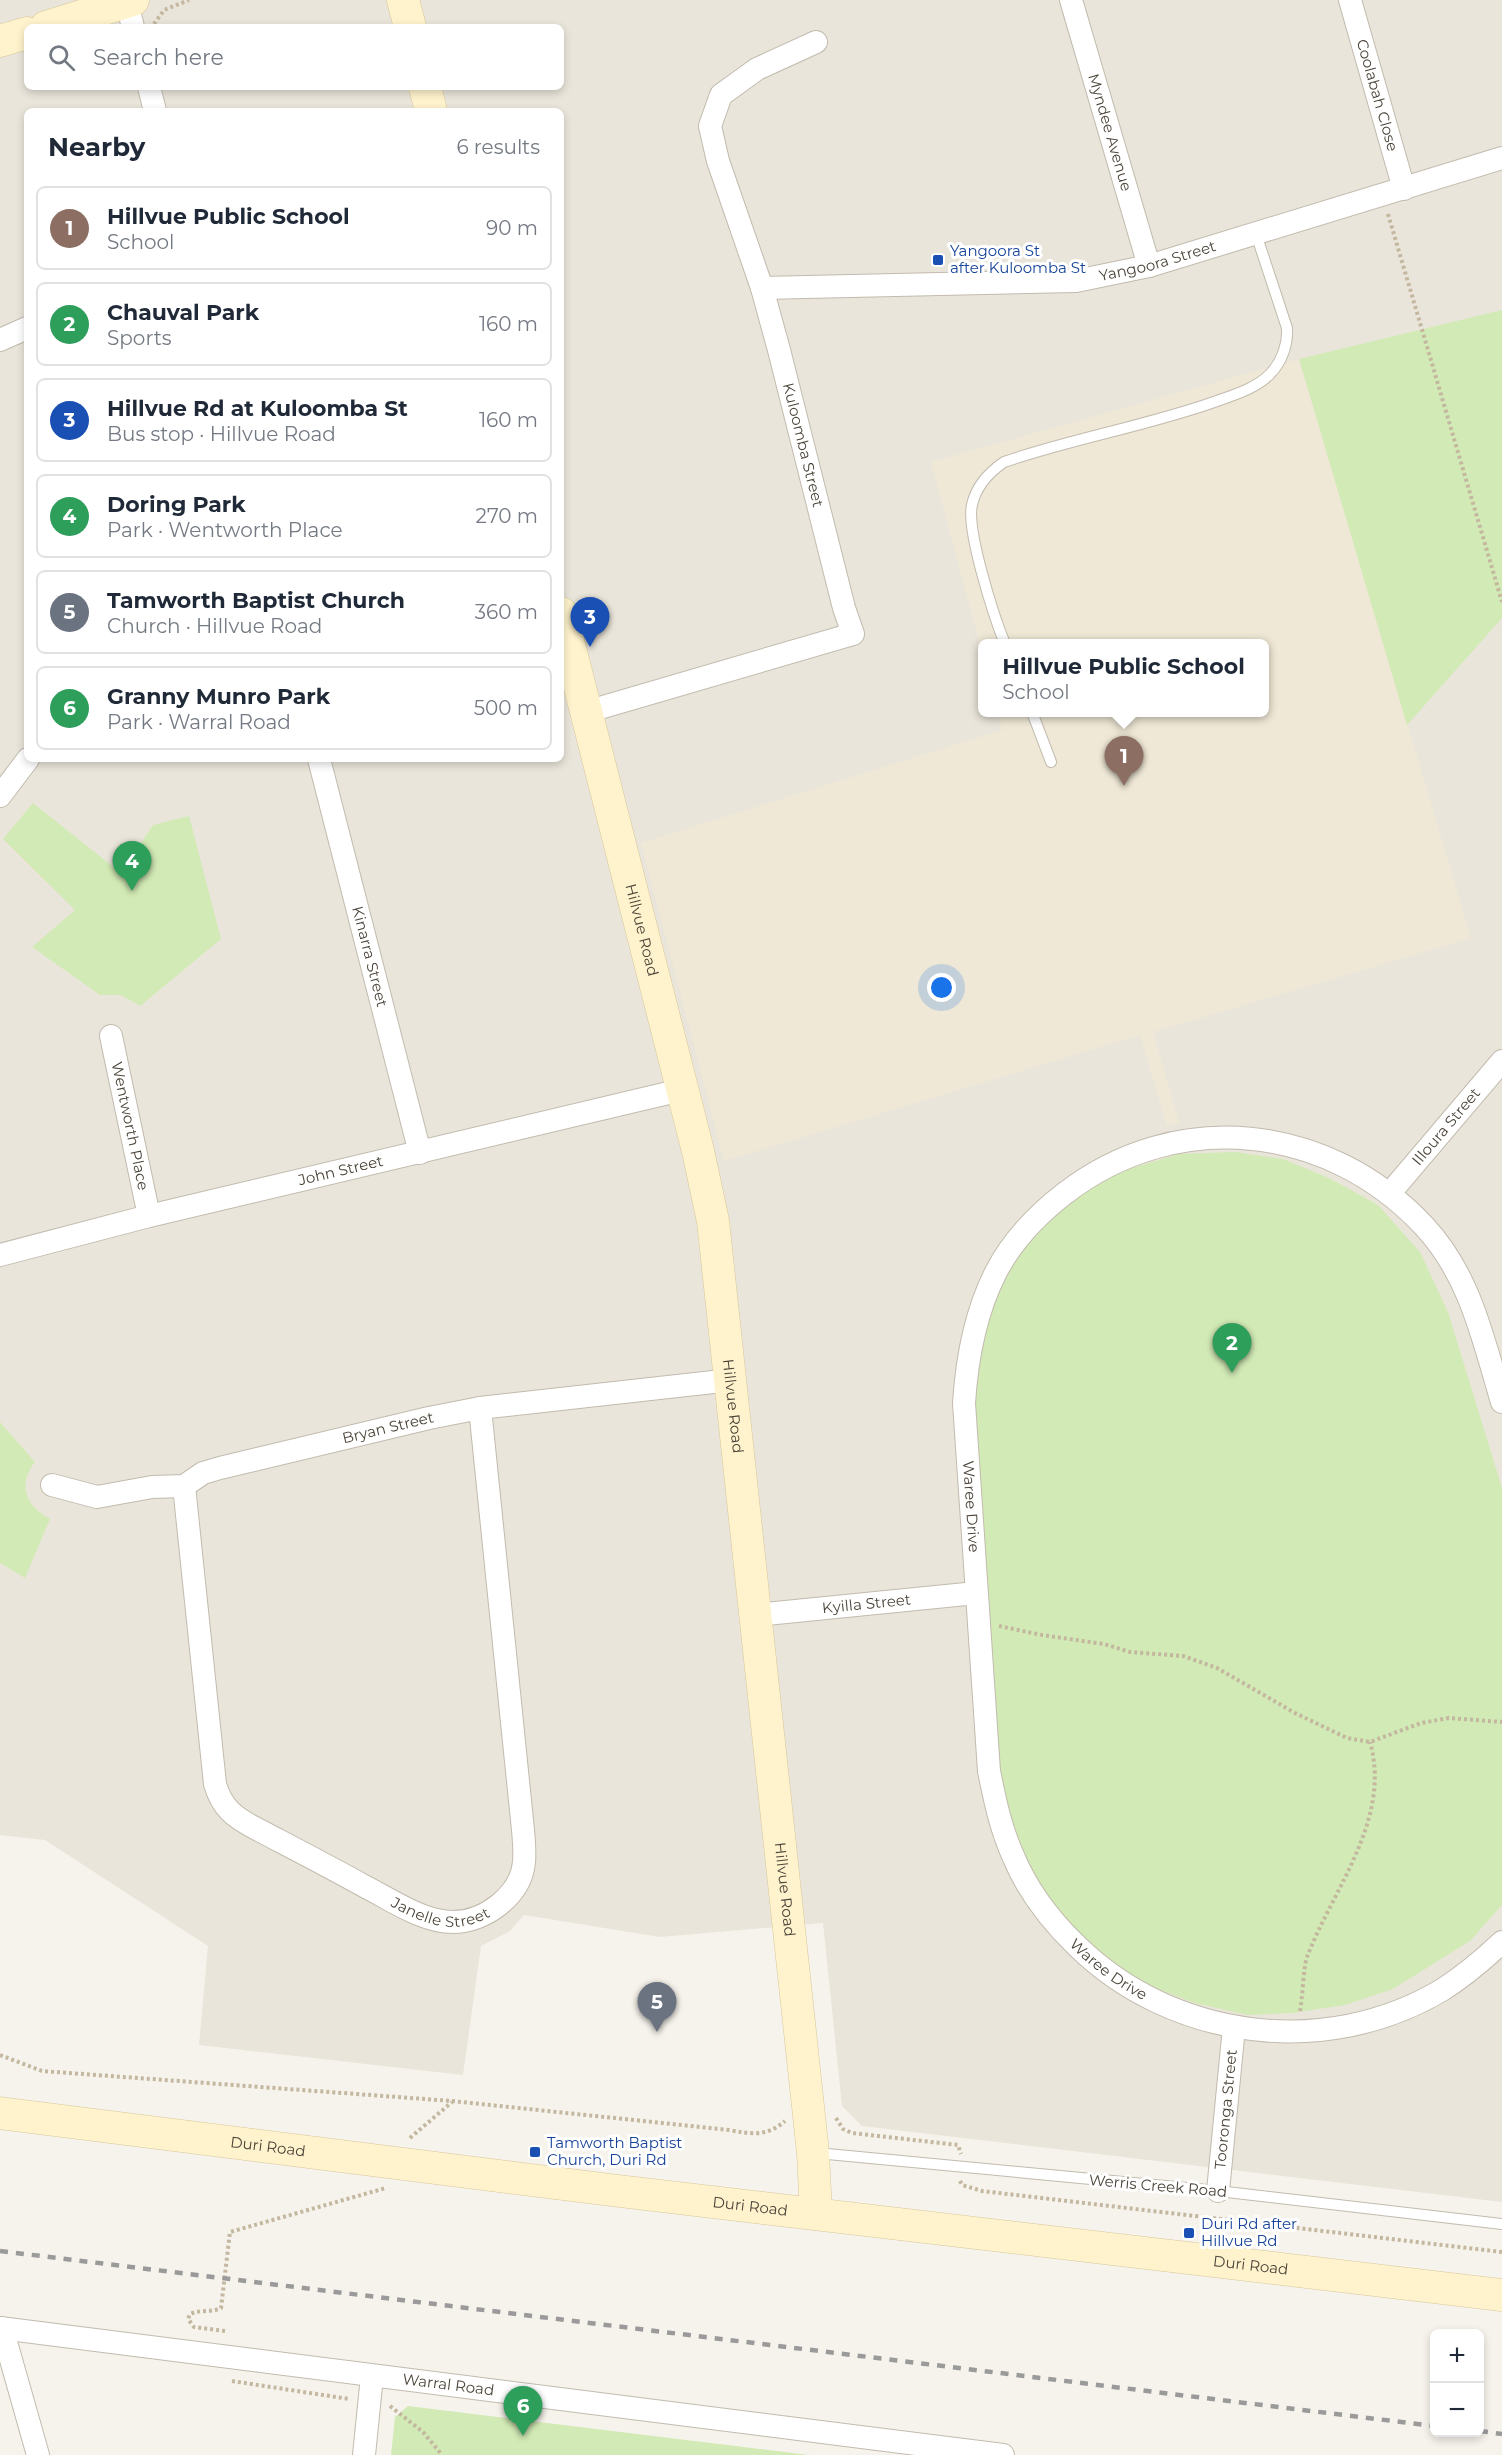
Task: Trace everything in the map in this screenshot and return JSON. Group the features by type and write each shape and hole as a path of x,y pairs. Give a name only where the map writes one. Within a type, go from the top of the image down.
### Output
{"street":[{"path":"403,0 409,24"},
{"name":"Myndee Avenue","path":"1071,0 1149,266"},
{"name":"Coolabah Close","path":"1350,0 1404,189"},
{"path":"59,24 130,7"},
{"path":"0,41 24,34"},
{"name":"Kuloomba Street","path":"586,712 853,634 841,598 762,288 718,161 710,126 721,95 757,69 816,42"},
{"path":"150,90 154,108"},
{"path":"426,90 430,108"},
{"name":"Yangoora Street","path":"762,288 1076,281 1149,266 1502,158"},
{"path":"0,340 24,329"},
{"name":"Hillvue Road","path":"564,625 698,1151 713,1221 813,2153 816,2214"},
{"path":"0,796 26,762"},
{"name":"Kinarra Street","path":"320,762 420,1153"},
{"name":"Wentworth Place","path":"111,1036 149,1216"},
{"name":"Illoura Street","path":"1390,1193 1502,1061"},
{"name":"John Street","path":"0,1255 149,1216 681,1090"},
{"name":"Waree Drive","path":"1502,1401 1472,1301 1453,1263 1425,1227 1390,1193 1348,1168 1313,1152 1276,1143 1233,1137 1189,1138 1140,1151 1079,1182 1046,1208 1018,1238 997,1270 980,1310 966,1363 964,1402 976,1593 981,1622 989,1771 999,1819 1014,1860 1037,1899 1063,1933 1086,1955 1128,1988 1156,2003 1190,2016 1234,2027 1274,2032 1332,2029 1368,2021 1405,2008 1441,1990 1479,1963 1502,1942"},
{"name":"Bryan Street","path":"52,1485 97,1497 152,1487 184,1486 203,1473 220,1468 480,1408 731,1380"},
{"name":"Janelle Street","path":"184,1486 215,1784 222,1804 245,1823 432,1919 452,1922 472,1919 499,1905 508,1896 521,1876 524,1863 523,1830 480,1408"},
{"name":"Kyilla Street","path":"756,1615 976,1593"},
{"name":"Tooronga Street","path":"1218,2191 1234,2027"},
{"name":"Duri Road","path":"0,2113 816,2214 1502,2295"},
{"path":"1,2328 38,2455"},
{"name":"Warral Road","path":"1,2328 1002,2455"},
{"path":"364,2455 372,2376"}],"lane":[{"path":"1003,639 972,529 971,507 977,489 989,473 1004,462 1195,409 1240,393 1270,375 1281,359 1288,339 1287,328 1256,234"},
{"path":"1034,717 1051,762"},
{"name":"Werris Creek Road","path":"813,2153 1218,2191 1502,2224"}],"path":[{"path":"155,24 164,10 189,0"},
{"path":"1383,196 1502,602"},
{"path":"1495,577 1502,573"},
{"path":"981,1622 1042,1635 1104,1644 1130,1652 1183,1656 1217,1668 1295,1713 1347,1738 1370,1742 1421,1723 1449,1718 1502,1722"},
{"path":"1297,2031 1306,1960 1353,1864 1373,1804 1374,1757 1370,1742"},
{"path":"0,2055 42,2071 452,2101 753,2134 769,2132 808,2107 833,2109 843,2130 852,2133 958,2145 961,2153 956,2174 963,2185 982,2191 1502,2252"},
{"path":"225,2331 195,2327 188,2319 190,2314 198,2311 213,2312 221,2308 230,2232 383,2190 400,2179 402,2144 452,2101"},
{"path":"390,2406 423,2432 442,2455"}],"shaded area":[{"path":"0,0 1502,0 1502,2202 862,2126 842,2106 823,1923 660,1937 524,1915 510,1931 481,1946 463,2075 199,2045 208,1946 45,1840 0,1835"},
{"path":"1299,359 1471,938 1153,1032 1179,1123 1167,1126 1140,1035 724,1161 641,843 1002,730 999,717 1269,717 1269,639 978,639 931,462"}],"green space":[{"path":"1502,310 1502,618 1407,725 1299,359"},
{"path":"33,803 121,873 153,825 189,816 221,939 140,1006 121,995 100,995 32,947 75,910 3,839"},
{"path":"1235,1152 1283,1159 1329,1178 1378,1205 1420,1252 1448,1312 1502,1488 1502,1905 1470,1941 1393,1989 1345,2005 1292,2013 1248,2015 1195,2003 1145,1984 1087,1949 1042,1897 1009,1836 992,1768 969,1382 998,1282 1029,1240 1051,1217 1079,1195 1122,1171 1179,1154"},
{"path":"0,1422 35,1462 26,1479 27,1494 35,1508 50,1519 25,1578 0,1563"},
{"path":"408,2406 809,2455 391,2455 395,2417"}],"railway":[{"path":"0,2251 1430,2426"},
{"path":"1484,2432 1502,2434"}],"place":[{"name":"Yangoora St after Kuloomba St","path":"938,260"},
{"name":"Hillvue Rd at Kuloomba St","path":"590,647"},
{"name":"Hillvue Public School","path":"1124,786"},
{"name":"Doring Park","path":"132,891"},
{"name":"Chauval Park","path":"1232,1373"},
{"name":"Tamworth Baptist Church","path":"657,2032"},
{"name":"Tamworth Baptist Church, Duri Rd","path":"535,2152"},
{"name":"Duri Rd after Hillvue Rd","path":"1189,2233"},
{"name":"Granny Munro Park","path":"523,2436"}]}
